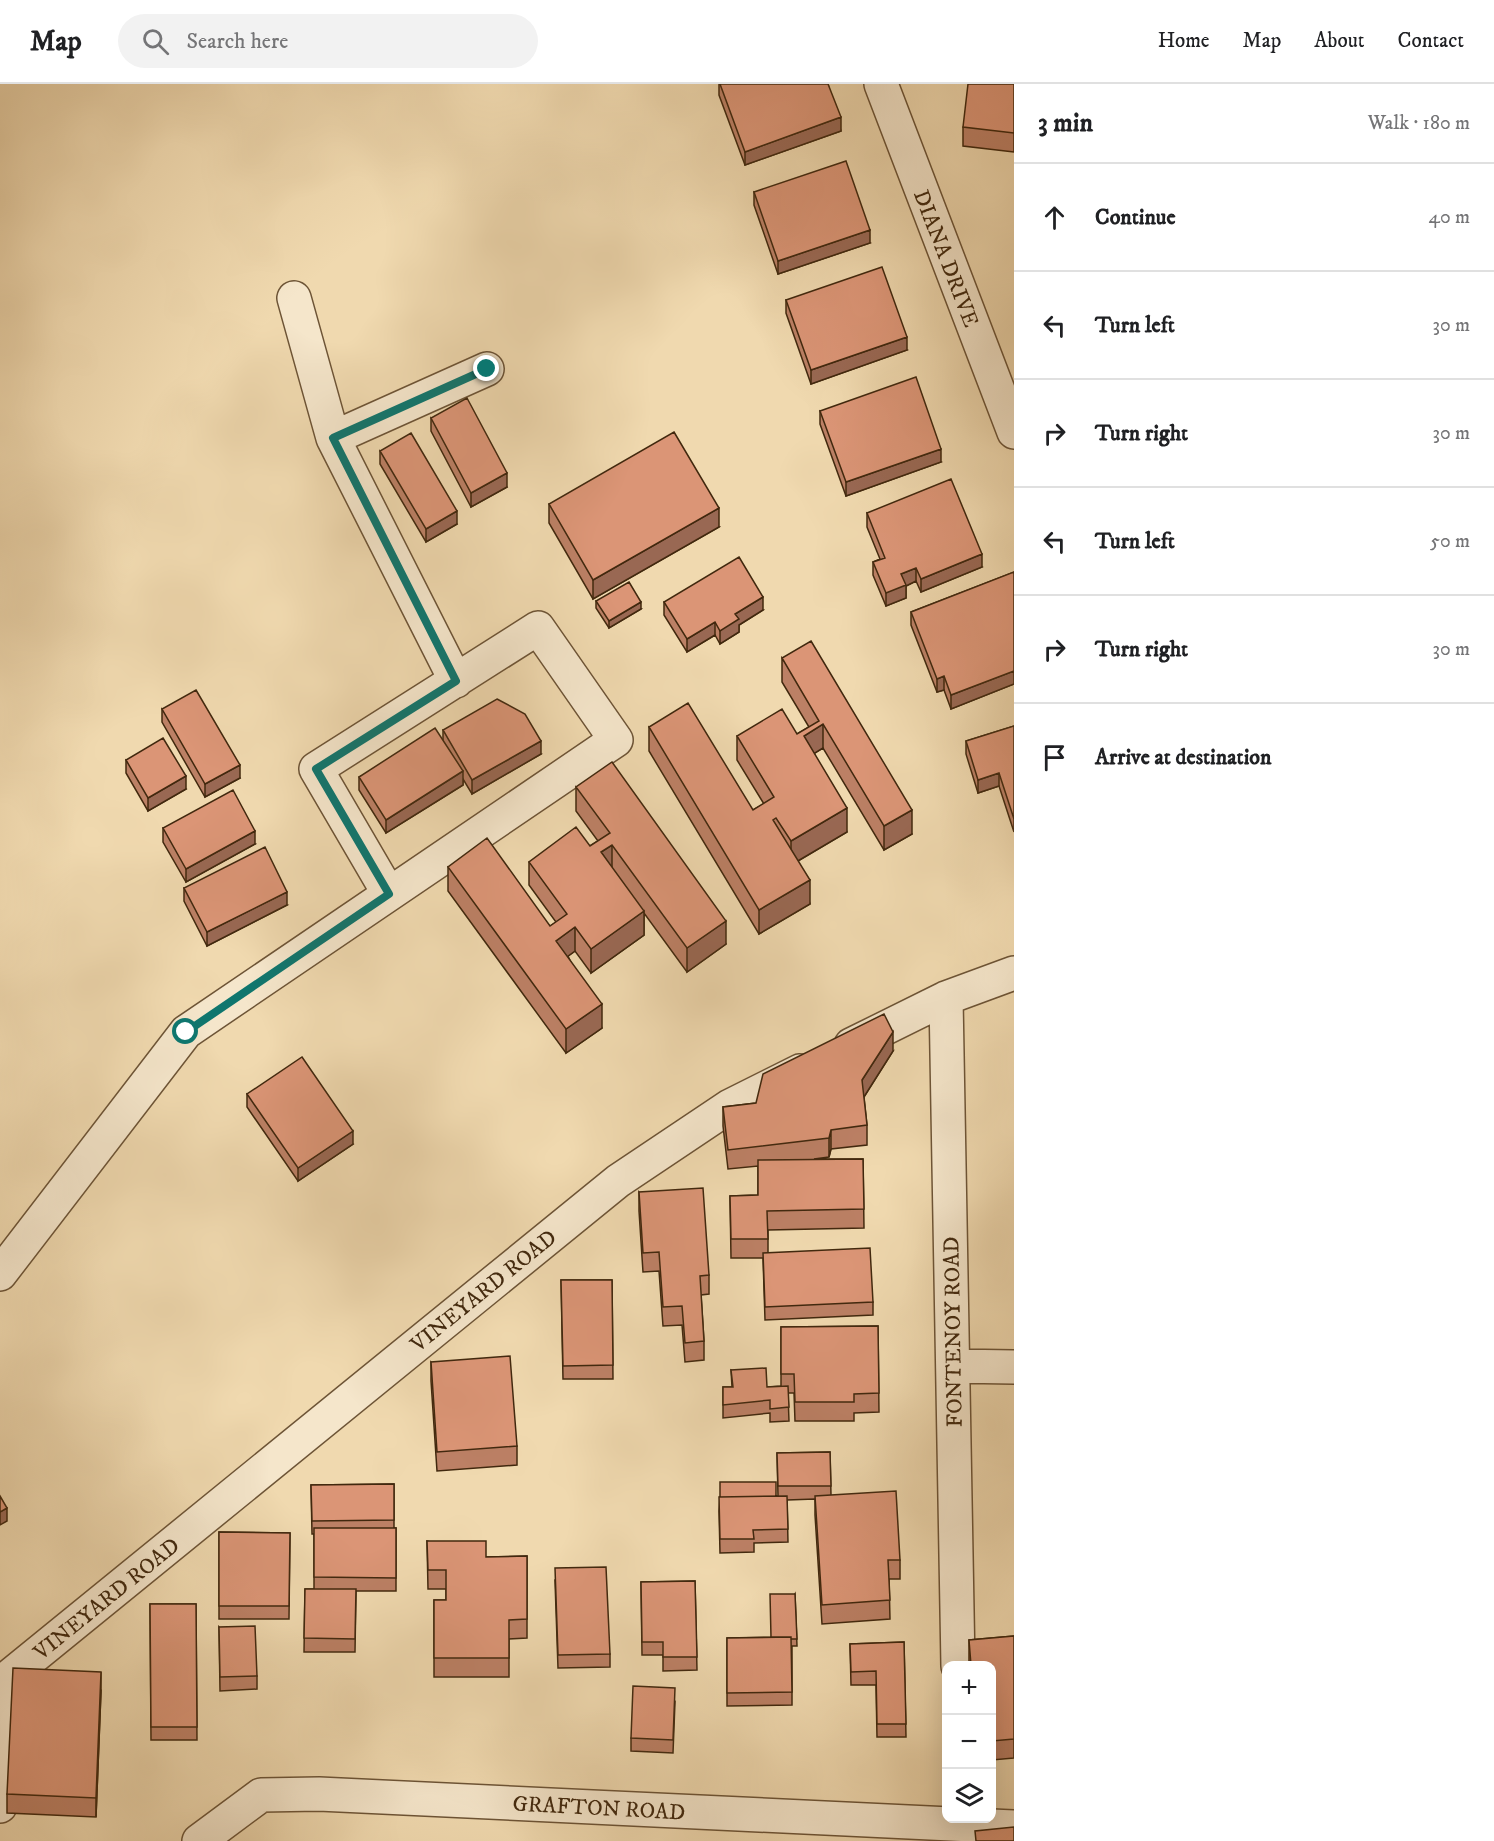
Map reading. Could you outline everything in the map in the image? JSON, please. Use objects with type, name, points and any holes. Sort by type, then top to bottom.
[{"type":"street","name":"DIANA DRIVE","points":[[881,84],[1014,432]]},
{"type":"street","points":[[294,298],[333,438],[456,681]]},
{"type":"street","points":[[333,438],[487,369]]},
{"type":"street","points":[[0,1274],[186,1032],[616,740],[538,628],[316,769],[389,894]]},
{"type":"street","name":"VINEYARD ROAD","points":[[3,1682],[618,1181],[730,1106],[946,998],[1014,973]]},
{"type":"street","name":"FONTENOY ROAD","points":[[946,998],[958,1661]]},
{"type":"street","points":[[953,1366],[1014,1367]]},
{"type":"street","points":[[0,1806],[3,1682]]},
{"type":"street","name":"GRAFTON ROAD","points":[[199,1841],[261,1795],[319,1794],[961,1828],[1014,1827]]},
{"type":"building","points":[[720,84],[828,84],[841,117],[745,152]]},
{"type":"building","points":[[968,84],[1014,84],[1014,133],[963,127]]},
{"type":"building","points":[[846,161],[870,230],[778,261],[754,192]]},
{"type":"building","points":[[882,267],[907,337],[811,370],[786,300]]},
{"type":"building","points":[[916,377],[941,449],[846,482],[820,411]]},
{"type":"building","points":[[467,398],[507,473],[471,493],[431,418]]},
{"type":"building","points":[[674,432],[719,508],[593,580],[549,504]]},
{"type":"building","points":[[411,433],[457,511],[426,529],[380,451]]},
{"type":"building","points":[[951,479],[982,554],[921,579],[916,568],[901,574],[906,585],[886,593],[873,562],[885,558],[867,513]]},
{"type":"building","points":[[739,557],[763,597],[735,614],[739,619],[720,631],[715,622],[687,639],[664,602]]},
{"type":"building","points":[[1014,572],[1014,671],[951,695],[944,676],[937,679],[911,612]]},
{"type":"building","points":[[629,582],[641,602],[609,621],[596,601]]},
{"type":"building","points":[[811,641],[912,810],[884,826],[823,724],[804,736],[847,808],[791,841],[776,818],[773,820],[810,880],[759,910],[649,727],[688,703],[753,810],[774,797],[737,736],[782,709],[797,734],[819,721],[782,658]]},
{"type":"building","points":[[196,690],[240,765],[205,784],[162,709]]},
{"type":"building","points":[[497,699],[525,714],[541,741],[472,780],[443,730]]},
{"type":"building","points":[[1014,726],[1014,819],[999,773],[978,780],[966,741]]},
{"type":"building","points":[[435,728],[463,771],[386,820],[359,777]]},
{"type":"building","points":[[163,738],[186,776],[148,798],[126,760]]},
{"type":"building","points":[[612,762],[726,921],[687,948],[612,845],[601,852],[644,911],[591,949],[575,927],[556,941],[602,1004],[566,1029],[448,867],[487,838],[550,926],[567,914],[529,862],[576,827],[590,846],[610,833],[576,787]]},
{"type":"building","points":[[233,790],[255,831],[186,869],[163,828]]},
{"type":"building","points":[[265,847],[287,892],[207,932],[184,888]]},
{"type":"building","points":[[884,1014],[893,1032],[862,1080],[867,1125],[831,1130],[829,1138],[728,1150],[723,1107],[756,1103],[763,1074]]},
{"type":"building","points":[[302,1057],[353,1131],[298,1168],[247,1094]]},
{"type":"building","points":[[863,1159],[864,1209],[767,1211],[768,1239],[731,1239],[730,1196],[758,1195],[758,1160]]},
{"type":"building","points":[[703,1188],[709,1275],[700,1276],[704,1341],[685,1343],[682,1306],[663,1307],[659,1252],[643,1253],[639,1192]]},
{"type":"building","points":[[870,1248],[873,1302],[765,1307],[763,1253]]},
{"type":"building","points":[[561,1280],[612,1280],[613,1365],[563,1366]]},
{"type":"building","points":[[878,1326],[879,1393],[854,1394],[854,1402],[795,1402],[794,1374],[781,1374],[781,1327]]},
{"type":"building","points":[[510,1356],[517,1446],[437,1452],[431,1362]]},
{"type":"building","points":[[766,1368],[767,1387],[788,1386],[789,1407],[770,1409],[770,1400],[723,1405],[723,1387],[733,1387],[731,1370]]},
{"type":"building","points":[[830,1452],[831,1486],[778,1486],[777,1453]]},
{"type":"building","points":[[720,1482],[776,1482],[776,1496],[720,1497]]},
{"type":"building","points":[[394,1484],[394,1520],[312,1521],[311,1485]]},
{"type":"building","points":[[896,1491],[900,1560],[888,1560],[890,1600],[822,1605],[815,1496]]},
{"type":"building","points":[[0,1496],[7,1508],[0,1512]]},
{"type":"building","points":[[787,1496],[788,1529],[753,1530],[754,1539],[720,1539],[719,1497]]},
{"type":"building","points":[[314,1528],[396,1528],[396,1578],[314,1577]]},
{"type":"building","points":[[219,1532],[290,1533],[289,1606],[219,1606]]},
{"type":"building","points":[[427,1541],[486,1541],[486,1557],[527,1556],[527,1619],[509,1620],[509,1658],[434,1658],[434,1600],[446,1600],[446,1570],[428,1570]]},
{"type":"building","points":[[606,1567],[610,1654],[558,1655],[555,1568]]},
{"type":"building","points":[[695,1581],[697,1657],[663,1657],[663,1642],[642,1642],[641,1582]]},
{"type":"building","points":[[305,1589],[356,1589],[355,1639],[304,1638]]},
{"type":"building","points":[[770,1594],[795,1594],[797,1639],[771,1637]]},
{"type":"building","points":[[150,1604],[196,1604],[197,1727],[151,1727]]},
{"type":"building","points":[[255,1626],[257,1676],[220,1677],[219,1627]]},
{"type":"building","points":[[1014,1636],[1014,1739],[996,1741],[996,1661],[971,1661],[969,1640]]},
{"type":"building","points":[[791,1637],[792,1692],[727,1693],[727,1638]]},
{"type":"building","points":[[904,1642],[906,1724],[877,1724],[876,1671],[851,1672],[850,1644]]},
{"type":"building","points":[[13,1668],[101,1672],[96,1798],[7,1794]]},
{"type":"building","points":[[633,1686],[675,1688],[673,1740],[631,1738]]},
{"type":"building","points":[[1014,1827],[1014,1841],[976,1841],[975,1831]]},
{"type":"route","points":[[186,1032],[389,894],[316,769],[456,681],[333,438],[487,369]]}]
